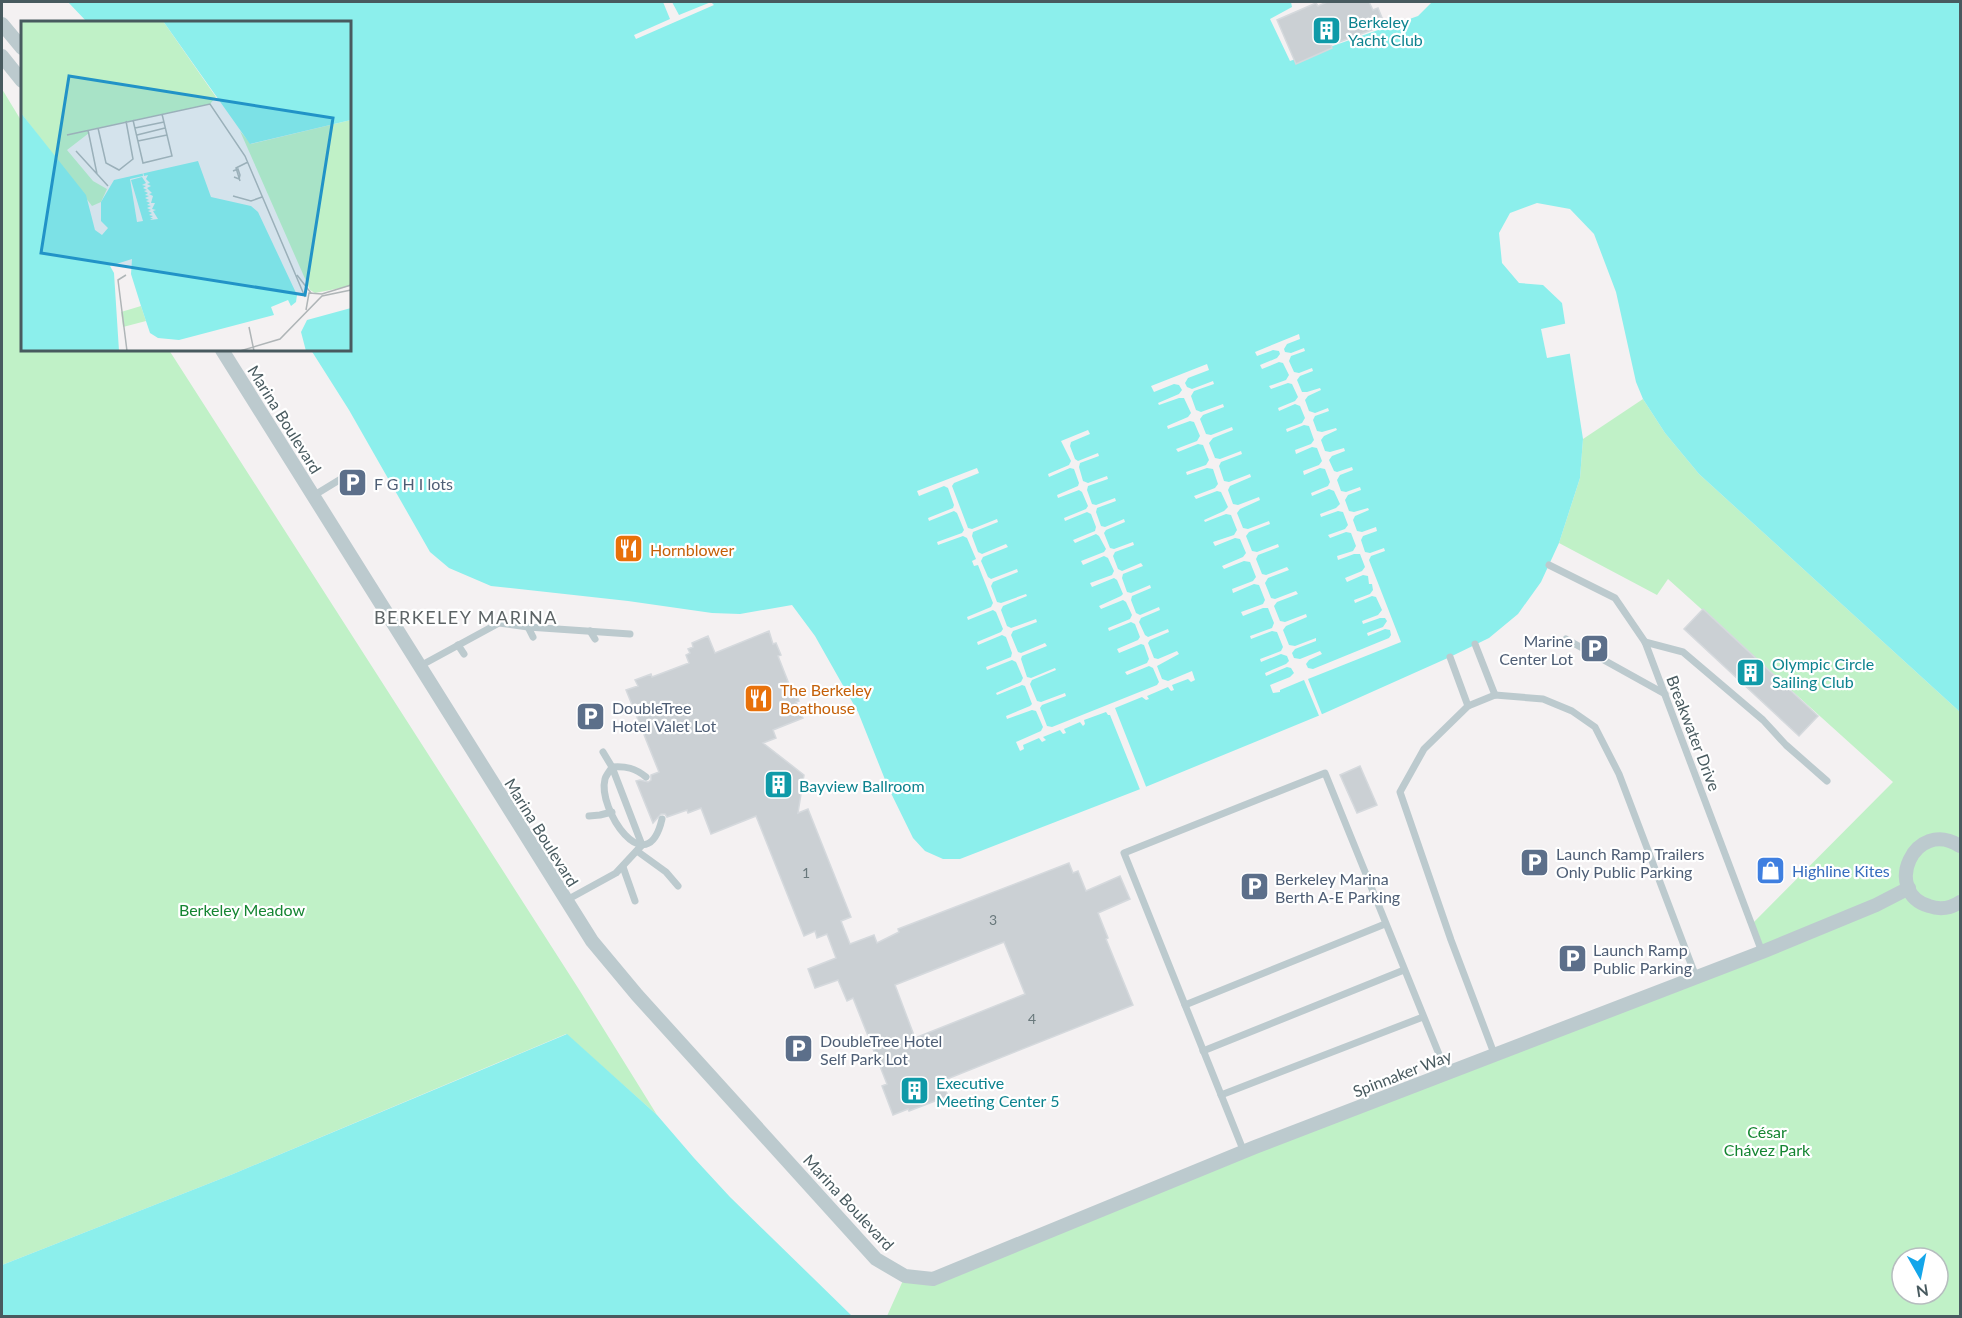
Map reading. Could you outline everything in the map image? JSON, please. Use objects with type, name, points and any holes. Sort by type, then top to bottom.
[{"type":"street","points":[[2,24],[21,47]]},
{"type":"street","points":[[2,56],[21,80]]},
{"type":"street","name":"Marina Boulevard","points":[[223,351],[592,941],[645,1004],[876,1258],[905,1276]]},
{"type":"street","points":[[1960,846],[1950,841],[1929,841],[1919,846],[1911,855],[1906,866],[1909,888],[1919,901],[1936,908],[1947,908],[1960,902]]},
{"type":"street","name":"Spinnaker Way","points":[[905,1276],[933,1279],[1244,1152],[1762,952],[1876,905],[1909,888]]},
{"type":"lane","points":[[313,496],[349,474]]},
{"type":"lane","name":"Breakwater Drive","points":[[1549,564],[1615,598],[1645,642],[1762,952]]},
{"type":"lane","points":[[420,666],[499,623],[630,634]]},
{"type":"lane","points":[[528,627],[533,637]]},
{"type":"lane","points":[[590,631],[594,639]]},
{"type":"lane","points":[[1566,639],[1665,694]]},
{"type":"lane","points":[[1645,642],[1683,652],[1762,720],[1786,745],[1827,781]]},
{"type":"lane","points":[[1475,644],[1495,695]]},
{"type":"lane","points":[[458,645],[464,654]]},
{"type":"lane","points":[[1450,657],[1468,706]]},
{"type":"lane","points":[[1495,1056],[1433,891],[1400,792],[1424,748],[1468,706],[1495,695],[1543,699],[1572,711],[1595,727],[1619,774],[1696,977]]},
{"type":"lane","points":[[603,752],[612,767],[640,848]]},
{"type":"lane","points":[[612,767],[625,766],[646,777]]},
{"type":"lane","points":[[612,767],[605,780],[605,796],[622,834],[666,872],[678,886]]},
{"type":"lane","points":[[1244,1152],[1124,853],[1325,773],[1447,1074]]},
{"type":"lane","points":[[589,816],[612,812]]},
{"type":"lane","points":[[566,901],[616,873],[640,848],[656,836],[662,819]]},
{"type":"lane","points":[[622,867],[635,901]]},
{"type":"lane","points":[[1185,1005],[1385,924]]},
{"type":"lane","points":[[1203,1051],[1404,970]]},
{"type":"lane","points":[[1221,1095],[1423,1017]]},
{"type":"green space","name":"Berkeley Meadow","points":[[2,89],[21,120],[21,351],[170,351],[657,1115],[566,1034],[233,1174],[2,1265]]},
{"type":"green space","name":"César Chávez Park","points":[[1643,399],[1665,433],[1699,474],[1960,712],[1960,1316],[887,1316],[905,1276],[933,1279],[1761,952],[1751,925],[1893,782],[1668,579],[1657,595],[1559,543],[1580,478],[1583,439]]},
{"type":"water","points":[[68,2],[1291,2],[1292,7],[1270,19],[1290,61],[1418,16],[1432,2],[1960,2],[1960,712],[1699,474],[1665,433],[1643,399],[1636,382],[1616,292],[1594,234],[1570,209],[1537,203],[1510,213],[1499,233],[1502,263],[1519,283],[1543,285],[1562,303],[1583,439],[1580,478],[1559,543],[1541,582],[1518,614],[1489,638],[1318,716],[1143,788],[960,859],[943,859],[925,851],[913,838],[888,787],[858,712],[815,636],[792,605],[740,614],[712,613],[491,586],[449,568],[430,552],[349,410],[312,351],[351,351],[351,21],[86,21]]},
{"type":"water","points":[[567,1034],[657,1115],[730,1197],[852,1316],[2,1316],[2,1265],[233,1174]]},
{"type":"pier","points":[[663,2],[672,2],[679,15],[711,2],[714,5],[636,39],[634,35],[670,19]]},
{"type":"pier","points":[[1568,323],[1573,353],[1547,358],[1541,329]]},
{"type":"pier","points":[[1299,334],[1300,339],[1287,344],[1284,349],[1285,352],[1291,353],[1304,348],[1305,351],[1291,356],[1289,361],[1294,372],[1299,373],[1312,368],[1313,371],[1300,376],[1297,380],[1302,392],[1320,388],[1321,390],[1308,396],[1305,400],[1309,411],[1315,413],[1328,408],[1329,411],[1315,416],[1313,420],[1317,431],[1336,428],[1337,430],[1324,436],[1321,440],[1325,451],[1344,448],[1345,451],[1332,456],[1329,460],[1334,471],[1352,467],[1353,470],[1340,475],[1337,480],[1341,491],[1346,492],[1360,487],[1361,490],[1348,495],[1345,500],[1349,511],[1368,508],[1369,510],[1355,516],[1353,520],[1357,531],[1362,532],[1376,527],[1377,531],[1363,536],[1361,540],[1365,552],[1370,553],[1384,548],[1385,551],[1371,556],[1369,560],[1401,642],[1308,679],[1323,717],[1320,718],[1304,680],[1273,693],[1270,685],[1294,673],[1291,668],[1287,667],[1266,676],[1265,673],[1289,661],[1287,656],[1281,654],[1261,662],[1260,659],[1281,651],[1283,647],[1277,632],[1272,631],[1251,639],[1250,636],[1272,628],[1274,623],[1268,608],[1243,616],[1241,612],[1263,604],[1265,600],[1259,585],[1254,584],[1233,593],[1232,589],[1253,581],[1256,577],[1250,562],[1244,561],[1224,569],[1222,566],[1243,557],[1246,553],[1240,539],[1235,538],[1215,546],[1213,542],[1234,535],[1237,530],[1231,515],[1226,514],[1205,522],[1204,520],[1228,507],[1221,492],[1217,491],[1196,499],[1194,496],[1215,488],[1218,484],[1213,469],[1207,468],[1187,475],[1186,472],[1206,465],[1209,460],[1203,445],[1198,444],[1178,452],[1176,449],[1197,441],[1200,436],[1194,422],[1190,421],[1168,429],[1167,426],[1188,417],[1191,413],[1184,398],[1159,405],[1158,403],[1179,394],[1182,390],[1179,385],[1174,384],[1154,392],[1151,386],[1207,364],[1209,370],[1188,378],[1185,383],[1192,389],[1213,381],[1214,384],[1194,391],[1191,396],[1196,410],[1201,412],[1223,404],[1224,407],[1203,415],[1200,419],[1206,434],[1211,435],[1232,427],[1233,430],[1213,438],[1209,443],[1215,458],[1220,459],[1241,451],[1242,454],[1221,462],[1219,466],[1224,481],[1229,482],[1250,474],[1251,477],[1230,486],[1228,490],[1233,504],[1238,505],[1259,497],[1260,500],[1240,509],[1237,513],[1243,528],[1248,529],[1269,521],[1270,524],[1249,532],[1246,536],[1252,551],[1257,552],[1278,544],[1279,547],[1258,555],[1256,559],[1262,574],[1266,575],[1287,567],[1289,570],[1268,578],[1265,583],[1271,598],[1275,599],[1296,591],[1298,594],[1277,602],[1274,606],[1280,621],[1285,622],[1306,614],[1307,617],[1286,626],[1283,630],[1289,645],[1295,646],[1316,638],[1316,641],[1295,649],[1292,653],[1294,658],[1300,659],[1320,651],[1322,654],[1309,660],[1306,664],[1308,668],[1313,669],[1389,638],[1391,635],[1390,630],[1385,629],[1368,636],[1367,633],[1383,627],[1387,621],[1385,618],[1363,624],[1362,621],[1378,615],[1382,610],[1376,597],[1372,596],[1355,603],[1354,600],[1370,594],[1373,590],[1372,584],[1369,584],[1368,576],[1363,575],[1347,582],[1345,578],[1362,571],[1365,567],[1360,554],[1338,560],[1337,556],[1353,551],[1356,546],[1351,533],[1346,532],[1330,538],[1328,535],[1345,529],[1348,525],[1343,512],[1338,511],[1321,517],[1320,514],[1340,504],[1334,491],[1329,489],[1312,496],[1311,493],[1328,486],[1330,482],[1325,469],[1320,468],[1304,475],[1303,471],[1319,465],[1322,461],[1317,448],[1312,447],[1296,454],[1295,450],[1311,444],[1314,440],[1309,426],[1304,425],[1287,432],[1286,429],[1302,423],[1305,418],[1300,406],[1295,404],[1279,411],[1278,408],[1295,401],[1298,397],[1292,384],[1288,383],[1271,389],[1269,386],[1286,380],[1289,375],[1283,363],[1279,362],[1262,369],[1260,365],[1277,358],[1279,351],[1273,350],[1257,356],[1255,352]]},
{"type":"pier","points":[[1088,430],[1090,434],[1071,442],[1070,446],[1078,461],[1098,453],[1099,456],[1080,463],[1083,481],[1088,483],[1107,476],[1108,479],[1088,486],[1087,490],[1092,504],[1096,505],[1115,498],[1116,501],[1097,508],[1096,512],[1101,526],[1105,527],[1124,519],[1125,522],[1104,533],[1110,548],[1114,549],[1133,542],[1134,545],[1115,552],[1113,556],[1118,569],[1122,571],[1141,563],[1143,566],[1123,574],[1122,578],[1127,592],[1131,593],[1150,585],[1151,588],[1132,596],[1131,600],[1136,613],[1140,615],[1159,607],[1160,610],[1141,618],[1139,622],[1148,637],[1168,629],[1169,632],[1148,643],[1154,658],[1158,659],[1177,651],[1179,654],[1157,666],[1162,679],[1168,681],[1192,671],[1195,680],[1191,682],[1188,679],[1172,685],[1174,690],[1171,691],[1168,687],[1147,696],[1149,699],[1142,697],[1115,708],[1147,789],[1141,792],[1110,715],[1106,712],[1084,720],[1083,726],[1080,722],[1064,729],[1066,733],[1063,734],[1060,730],[1043,737],[1046,740],[1042,742],[1039,738],[1023,745],[1024,749],[1020,751],[1016,742],[1041,731],[1043,727],[1036,711],[1032,710],[1007,719],[1006,716],[1032,704],[1025,686],[1022,685],[997,695],[996,693],[1021,682],[1023,678],[1016,662],[1012,660],[987,670],[986,667],[1011,657],[1012,653],[1006,637],[1002,635],[978,645],[977,642],[1003,629],[996,612],[993,610],[968,620],[967,617],[991,607],[993,603],[978,565],[974,566],[972,561],[976,559],[967,538],[963,536],[938,545],[937,542],[962,533],[964,530],[954,511],[929,521],[928,518],[953,508],[948,488],[944,486],[919,496],[917,491],[977,468],[979,473],[954,483],[952,486],[968,528],[972,529],[997,519],[998,522],[973,532],[972,536],[978,552],[982,554],[1006,544],[1008,547],[983,557],[981,561],[991,579],[1017,569],[1018,572],[993,582],[991,586],[997,602],[1001,603],[1026,594],[1027,596],[1003,606],[1001,610],[1007,626],[1011,628],[1036,619],[1037,622],[1013,631],[1011,635],[1018,652],[1021,653],[1045,643],[1047,646],[1022,656],[1021,659],[1027,677],[1031,678],[1055,668],[1056,670],[1032,680],[1030,684],[1037,701],[1041,702],[1065,693],[1066,696],[1042,705],[1040,708],[1047,726],[1052,727],[1157,685],[1159,682],[1153,668],[1149,666],[1127,675],[1125,672],[1147,663],[1149,659],[1144,645],[1141,644],[1119,653],[1117,649],[1138,640],[1140,637],[1135,624],[1131,622],[1109,631],[1108,628],[1130,619],[1132,615],[1123,600],[1101,609],[1099,606],[1123,594],[1114,578],[1092,587],[1090,583],[1112,575],[1114,571],[1108,558],[1104,556],[1083,565],[1081,561],[1104,552],[1106,549],[1096,534],[1075,543],[1073,540],[1095,531],[1096,527],[1091,514],[1087,512],[1065,521],[1064,518],[1088,506],[1079,490],[1058,498],[1057,495],[1078,486],[1074,469],[1070,468],[1049,477],[1048,474],[1069,465],[1071,461],[1061,441]]},
{"type":"building","name":"Berkeley Yacht Club","points":[[1327,2],[1369,2],[1373,10],[1378,8],[1385,25],[1331,45],[1332,48],[1296,64],[1277,20],[1316,3],[1318,6]]},
{"type":"building","name":"Olympic Circle Sailing Club","points":[[1703,609],[1818,716],[1799,736],[1684,629]]},
{"type":"building","points":[[769,631],[773,644],[776,643],[781,655],[778,656],[791,689],[794,688],[799,701],[796,702],[803,718],[773,730],[776,738],[763,743],[804,775],[798,813],[808,809],[851,917],[841,921],[850,944],[874,935],[877,943],[899,932],[898,929],[1069,863],[1073,873],[1078,871],[1086,891],[1120,876],[1130,899],[1098,913],[1133,1005],[942,1081],[948,1096],[893,1115],[882,1086],[887,1084],[853,998],[847,1001],[838,980],[815,988],[808,969],[836,958],[827,934],[817,938],[815,931],[804,936],[756,816],[711,834],[701,808],[667,817],[661,814],[653,823],[636,781],[648,782],[651,780],[651,775],[659,772],[626,690],[638,686],[635,680],[651,674],[652,677],[689,663],[686,655],[690,653],[688,649],[693,647],[692,643],[708,636],[715,653]],"holes":[[[1004,942],[1025,994],[915,1038],[895,985]]]},
{"type":"building","points":[[1360,766],[1377,805],[1357,813],[1340,775]]},
{"type":"place","name":"Berkeley Yacht Club","points":[[1327,30]]},
{"type":"place","name":"F G H I lots","points":[[353,483]]},
{"type":"place","name":"Hornblower","points":[[629,549]]},
{"type":"place","name":"Marine Center Lot","points":[[1594,649]]},
{"type":"place","name":"Olympic Circle Sailing Club","points":[[1751,672]]},
{"type":"place","name":"The Berkeley Boathouse","points":[[759,698]]},
{"type":"place","name":"DoubleTree Hotel Valet Lot","points":[[591,716]]},
{"type":"place","name":"Bayview Ballroom","points":[[778,785]]},
{"type":"place","name":"Launch Ramp Trailers Only Public Parking","points":[[1535,862]]},
{"type":"place","name":"Highline Kites","points":[[1771,870]]},
{"type":"place","name":"Berkeley Marina Berth A-E Parking","points":[[1254,887]]},
{"type":"place","name":"Launch Ramp Public Parking","points":[[1572,958]]},
{"type":"place","name":"DoubleTree Hotel Self Park Lot","points":[[799,1049]]},
{"type":"place","name":"Executive Meeting Center 5","points":[[915,1091]]},
{"type":"district","name":"BERKELEY MARINA","points":[[466,617]]}]
